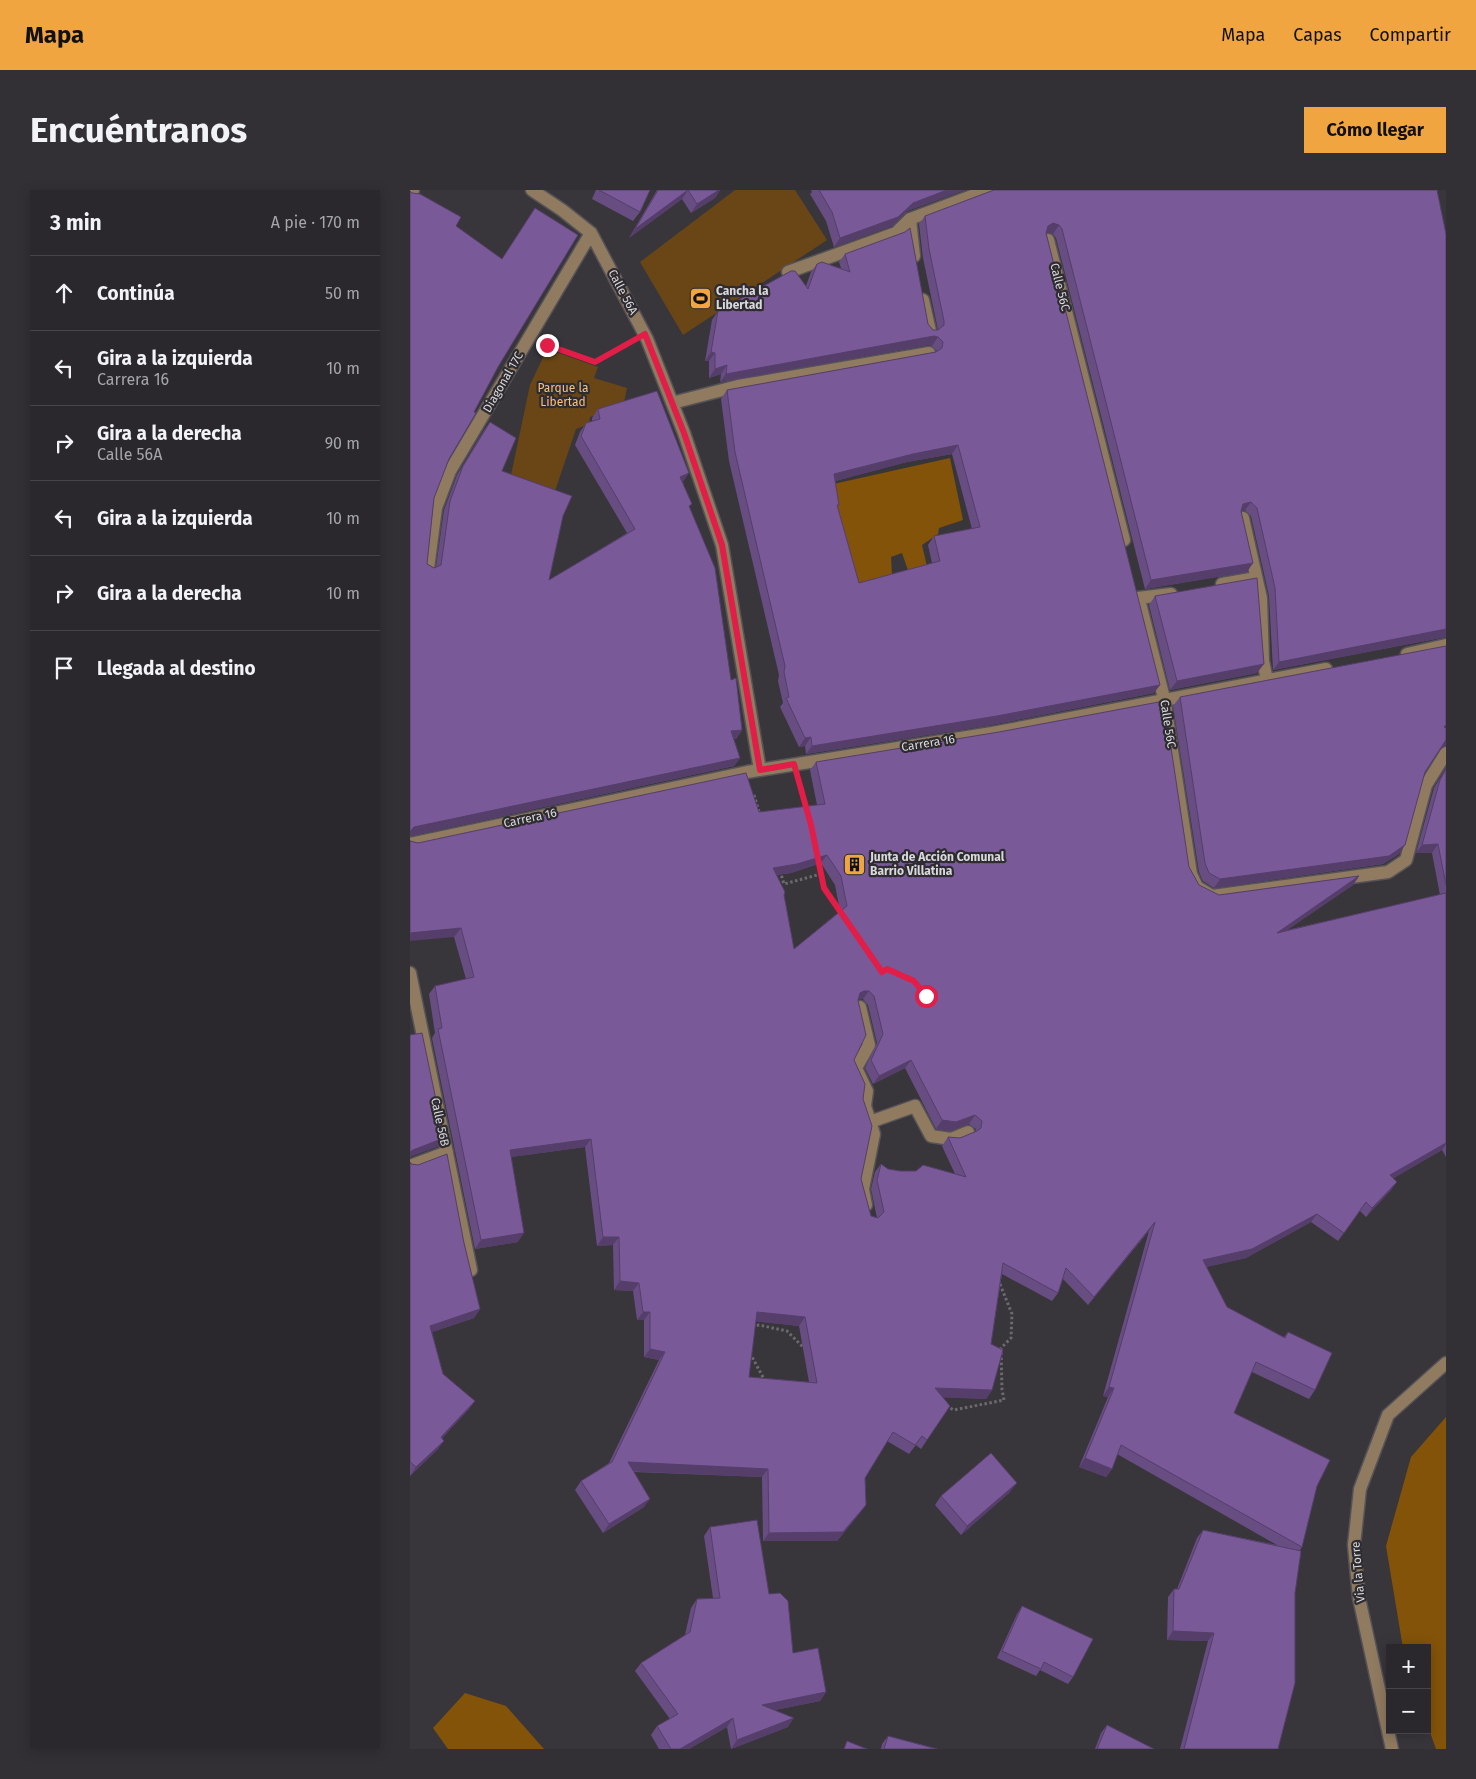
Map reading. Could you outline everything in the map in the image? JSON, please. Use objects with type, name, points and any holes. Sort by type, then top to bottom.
[{"type":"street","points":[[410,195],[413,190]]},
{"type":"street","name":"Calle 56A","points":[[532,190],[562,210],[591,233],[645,334],[672,403],[722,545],[753,771]]},
{"type":"street","points":[[788,272],[896,233],[910,219],[988,190]]},
{"type":"street","points":[[910,219],[916,268]]},
{"type":"street","name":"Diagonal 17C","points":[[428,569],[436,508],[450,471],[591,233]]},
{"type":"street","name":"Calle 56C","points":[[1048,240],[1126,551]]},
{"type":"street","points":[[920,285],[930,331]]},
{"type":"street","points":[[672,403],[738,386],[929,353]]},
{"type":"street","points":[[1243,518],[1260,598],[1264,638],[1263,661],[1267,680]]},
{"type":"street","points":[[1211,587],[1256,578]]},
{"type":"street","name":"Calle 56C","points":[[1183,592],[1137,593],[1164,698],[1191,874],[1197,886],[1212,896],[1388,872],[1406,860],[1426,785],[1446,753]]},
{"type":"street","points":[[1398,656],[1446,645]]},
{"type":"street","name":"Carrera 16","points":[[410,844],[753,771],[992,733],[1164,698],[1341,666]]},
{"type":"street","name":"Calle 56B","points":[[410,973],[471,1270]]},
{"type":"street","points":[[860,1007],[869,1044],[856,1068],[867,1090],[865,1106],[874,1134],[863,1189],[870,1219]]},
{"type":"street","points":[[870,1122],[915,1106],[932,1136],[951,1139],[968,1132]]},
{"type":"street","points":[[870,1150],[879,1168]]},
{"type":"street","points":[[410,1166],[447,1152]]},
{"type":"street","name":"Via la Torre","points":[[1392,1749],[1359,1598],[1354,1545],[1360,1489],[1388,1415],[1446,1363]]},
{"type":"path","points":[[529,337],[595,362],[645,334]]},
{"type":"path","points":[[794,764],[809,816]]},
{"type":"path","points":[[753,771],[762,822]]},
{"type":"path","points":[[818,858],[824,888],[844,918]]},
{"type":"path","points":[[778,866],[784,884],[821,874]]},
{"type":"path","points":[[937,1402],[954,1410],[1004,1400],[1000,1348],[1012,1338],[1012,1314],[1000,1287],[1000,1279]]},
{"type":"path","points":[[745,1329],[759,1325],[787,1331],[809,1354]]},
{"type":"path","points":[[746,1346],[769,1386]]},
{"type":"green space","name":"Cancha la Libertad","points":[[735,190],[795,190],[827,240],[683,335],[640,262]]},
{"type":"green space","name":"Parque la Libertad","points":[[547,349],[598,367],[594,378],[627,388],[623,406],[590,417],[589,424],[576,429],[554,494],[511,475],[530,385]]},
{"type":"shaded area","points":[[950,458],[963,520],[939,528],[938,534],[922,545],[941,626],[920,605],[902,553],[891,557],[892,575],[848,590],[829,485]]},
{"type":"shaded area","points":[[1446,1417],[1446,1749],[1436,1749],[1431,1734],[1431,1644],[1402,1644],[1386,1546],[1411,1457]]},
{"type":"shaded area","points":[[465,1693],[506,1706],[544,1749],[448,1749],[433,1728]]},
{"type":"building","points":[[599,190],[650,190],[640,212]]},
{"type":"building","points":[[658,190],[688,190],[635,229]]},
{"type":"building","points":[[688,190],[719,190],[697,204]]},
{"type":"building","points":[[819,190],[947,190],[913,203],[898,217],[840,238],[832,212]]},
{"type":"building","points":[[994,190],[1437,190],[1446,234],[1446,629],[1279,662],[1275,588],[1257,508],[1251,502],[1243,504],[1241,511],[1253,563],[1151,580],[1062,229],[1059,225],[1053,223],[1048,226],[1046,233],[1160,685],[997,716],[812,746],[811,737],[805,738],[786,698],[789,697],[784,672],[785,666],[735,452],[727,390],[936,352],[942,348],[943,342],[934,336],[726,374],[727,365],[715,369],[715,353],[711,352],[718,311],[791,271],[795,271],[808,289],[817,264],[822,262],[850,272],[845,254],[905,232],[910,228],[928,324],[933,330],[938,330],[944,325],[944,321],[929,249],[925,216]],"holes":[[[958,445],[980,527],[934,536],[940,561],[859,583],[837,505],[839,505],[834,474]]]},
{"type":"building","points":[[410,191],[420,194],[461,217],[456,226],[502,259],[535,208],[578,235],[498,367],[474,412],[476,413],[449,459],[434,498],[427,564],[434,568],[441,565],[450,501],[463,466],[490,422],[516,438],[502,471],[572,496],[563,516],[549,580],[635,529],[581,436],[586,423],[600,419],[598,409],[657,391],[689,473],[680,477],[692,504],[689,506],[715,568],[731,680],[736,678],[742,730],[731,731],[740,758],[414,827],[410,832]]},
{"type":"building","points":[[1257,578],[1264,664],[1177,681],[1155,596]]},
{"type":"building","points":[[1446,646],[1446,725],[1444,727],[1446,728],[1446,740],[1425,772],[1405,845],[1389,856],[1220,879],[1209,873],[1205,863],[1180,697]]},
{"type":"building","points":[[1164,701],[1189,867],[1199,885],[1219,895],[1359,876],[1277,933],[1446,893],[1446,1143],[1390,1175],[1397,1182],[1372,1208],[1366,1202],[1344,1233],[1317,1214],[1252,1249],[1203,1260],[1227,1307],[1285,1338],[1288,1332],[1332,1353],[1315,1390],[1256,1362],[1234,1413],[1330,1460],[1317,1486],[1302,1547],[1121,1445],[1112,1469],[1085,1458],[1114,1388],[1109,1387],[1155,1222],[1094,1297],[1066,1268],[1058,1293],[1003,1263],[991,1344],[1003,1350],[992,1390],[935,1388],[950,1406],[927,1440],[922,1436],[915,1445],[893,1432],[865,1478],[866,1505],[843,1532],[769,1533],[768,1469],[628,1462],[650,1499],[609,1524],[581,1481],[612,1462],[665,1352],[650,1349],[650,1312],[643,1312],[639,1283],[620,1281],[619,1237],[603,1237],[591,1139],[510,1150],[524,1233],[481,1240],[438,1029],[442,1028],[435,986],[474,977],[461,928],[410,933],[410,841],[418,843],[746,773],[759,812],[825,804],[816,762],[999,732]],"holes":[[[827,855],[841,876],[847,906],[794,949],[785,892],[773,868],[797,864]],[[869,991],[874,996],[883,1034],[871,1060],[879,1076],[911,1060],[942,1120],[956,1122],[975,1115],[982,1121],[981,1128],[977,1131],[960,1138],[948,1137],[966,1177],[923,1165],[916,1171],[900,1171],[888,1169],[881,1164],[877,1180],[884,1212],[878,1218],[871,1216],[861,1179],[872,1126],[863,1099],[865,1084],[854,1060],[866,1035],[858,1000],[860,993]],[[757,1312],[805,1317],[817,1383],[749,1377]]]},
{"type":"building","points":[[1446,769],[1446,885],[1438,844],[1422,845],[1440,780]]},
{"type":"building","points":[[422,1033],[444,1138],[410,1152],[410,1035]]},
{"type":"building","points":[[447,1154],[464,1243],[480,1309],[430,1326],[443,1374],[475,1401],[441,1437],[444,1441],[416,1467],[410,1462],[410,1162],[411,1164],[418,1165]]},
{"type":"building","points":[[991,1453],[1017,1483],[967,1526],[941,1496]]},
{"type":"building","points":[[757,1520],[769,1594],[780,1593],[788,1601],[793,1653],[818,1648],[826,1692],[762,1705],[794,1718],[737,1740],[733,1718],[680,1749],[671,1749],[657,1726],[678,1714],[641,1663],[690,1632],[697,1599],[720,1598],[710,1527]]},
{"type":"building","points":[[1203,1530],[1301,1551],[1295,1593],[1295,1683],[1278,1749],[1184,1749],[1214,1633],[1173,1631],[1174,1589],[1179,1589]]},
{"type":"building","points":[[1022,1606],[1093,1639],[1073,1677],[1044,1662],[1041,1669],[1002,1651]]},
{"type":"building","points":[[1107,1725],[1154,1749],[1097,1749]]},
{"type":"building","points":[[888,1736],[937,1749],[884,1749]]},
{"type":"building","points":[[847,1741],[867,1749],[844,1749]]},
{"type":"place","name":"Cancha la Libertad","points":[[700,298]]},
{"type":"place","name":"Junta de Acción Comunal Barrio Villatina","points":[[854,864]]},
{"type":"route","points":[[547,345],[595,362],[645,334],[684,433],[722,545],[760,770],[794,764],[811,825],[824,888],[882,972],[887,969],[914,981],[926,996]]}]
